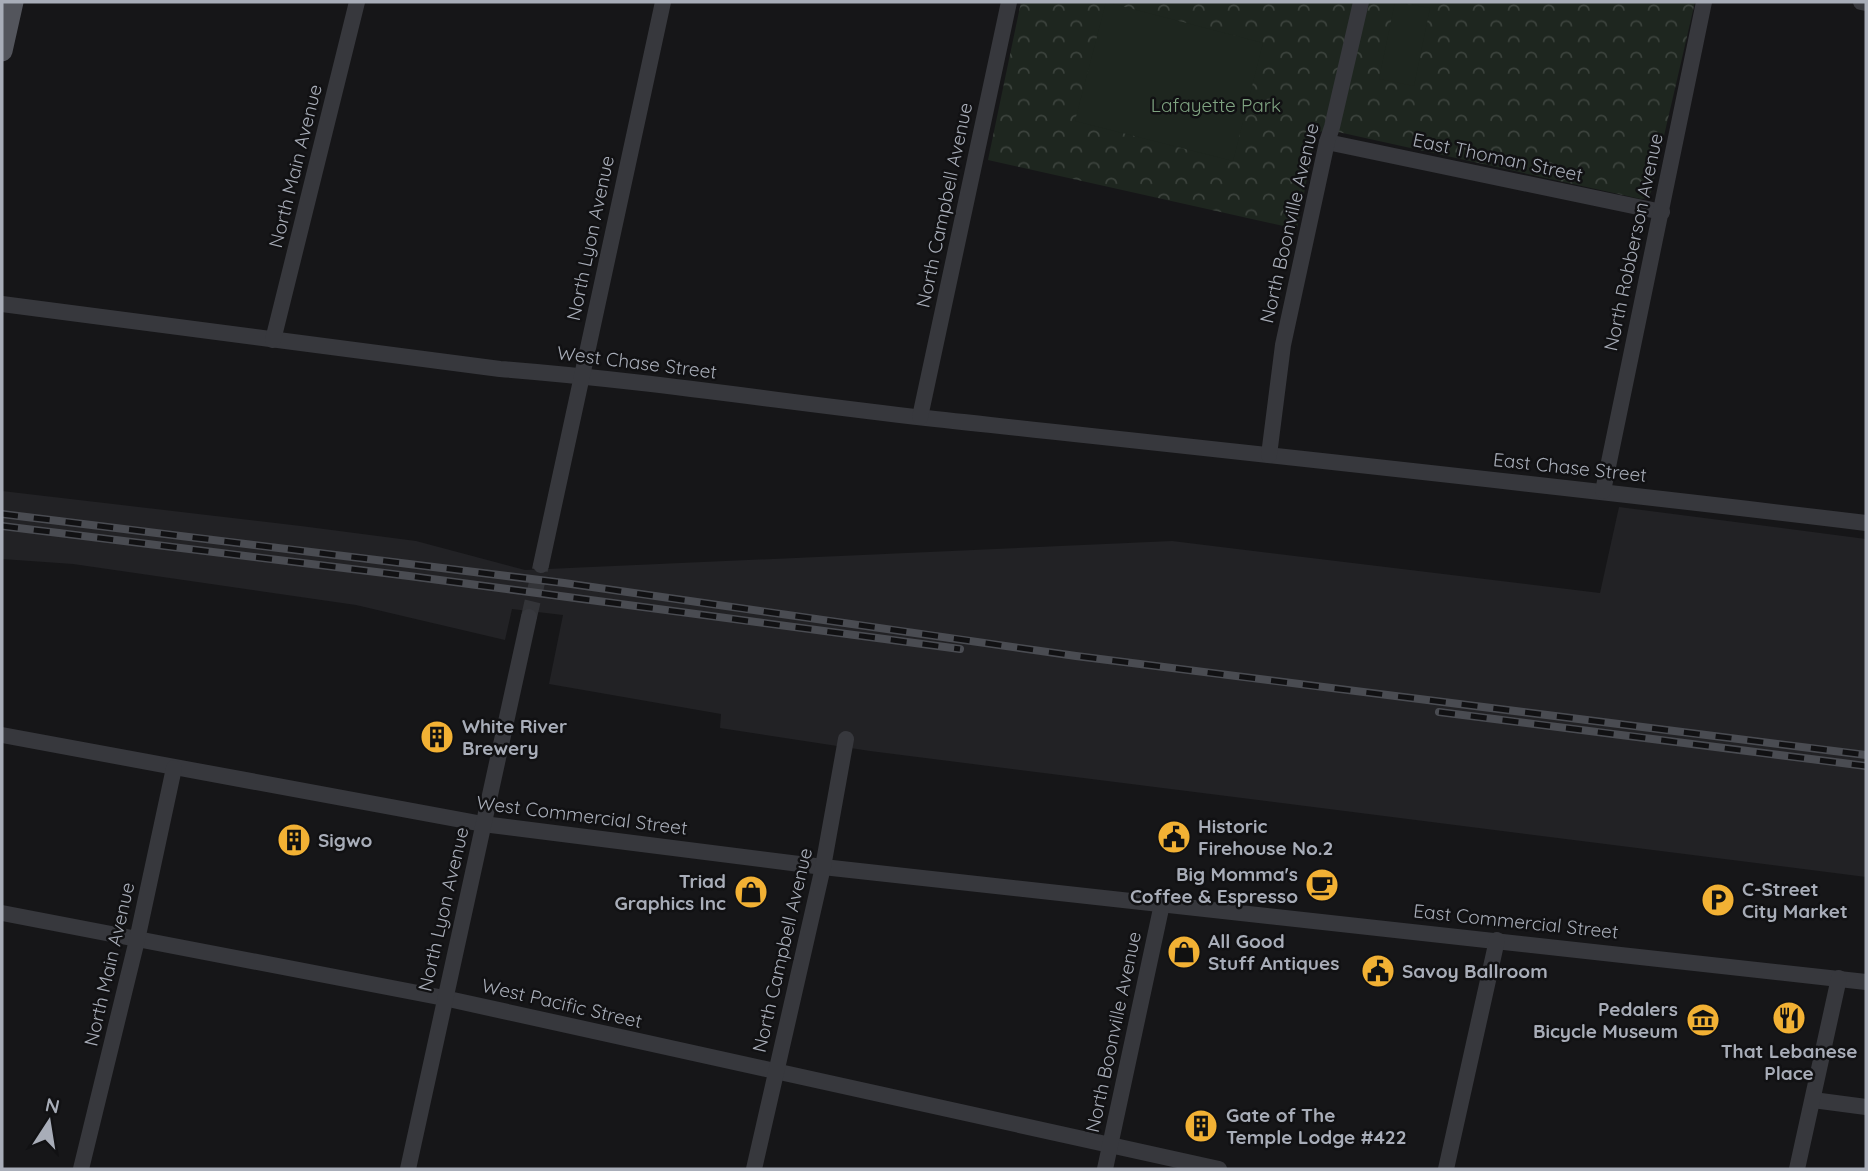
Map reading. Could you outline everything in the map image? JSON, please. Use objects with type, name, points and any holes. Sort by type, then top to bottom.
[{"type":"main road","points":[[2,51],[13,2]]},
{"type":"street","name":"North Main Avenue","points":[[273,340],[357,2]]},
{"type":"street","name":"North Lyon Avenue","points":[[541,565],[663,2]]},
{"type":"street","name":"North Campbell Avenue","points":[[920,417],[1009,2]]},
{"type":"street","name":"North Boonville Avenue","points":[[1269,455],[1283,345],[1327,142],[1361,2]]},
{"type":"street","name":"North Robberson Avenue","points":[[1603,491],[1704,2]]},
{"type":"street","points":[[1861,2],[1866,3]]},
{"type":"street","name":"East Thoman Street","points":[[1327,142],[1661,212]]},
{"type":"street","name":"West Chase Street","points":[[2,304],[500,369],[582,375],[920,417],[1269,455]]},
{"type":"street","name":"East Chase Street","points":[[1269,455],[1866,523]]},
{"type":"street","name":"North Lyon Avenue","points":[[408,1169],[529,617]]},
{"type":"street","name":"West Commercial Street","points":[[2,735],[483,824],[823,867],[1162,904]]},
{"type":"street","name":"North Campbell Avenue","points":[[754,1169],[823,867],[846,739]]},
{"type":"street","name":"North Main Avenue","points":[[81,1169],[137,940],[174,768]]},
{"type":"street","name":"North Boonville Avenue","points":[[1105,1169],[1162,904]]},
{"type":"street","name":"East Commercial Street","points":[[1162,904],[1866,982]]},
{"type":"street","name":"West Pacific Street","points":[[2,913],[444,998],[1219,1169]]},
{"type":"street","points":[[1446,1169],[1497,940]]},
{"type":"street","points":[[1797,1169],[1839,978]]},
{"type":"street","points":[[1813,1100],[1866,1107]]},
{"type":"shaded area","points":[[2,491],[416,541],[525,570],[1172,541],[1600,593],[1619,507],[1866,539],[1866,877],[870,751],[720,728],[721,714],[549,684],[563,615],[512,609],[505,640],[356,605],[73,564],[2,559]]},
{"type":"green space","name":"Lafayette Park","points":[[1021,2],[1695,2],[1651,192],[1647,198],[1641,199],[1329,130],[1319,132],[1315,138],[1297,229],[988,160]]},
{"type":"green space","points":[[1106,2],[1263,43],[1233,161],[1075,121]]},
{"type":"green space","points":[[1395,2],[1430,8],[1414,86],[1379,79]]},
{"type":"tunnel","points":[[529,617],[541,565]]},
{"type":"railway","points":[[2,514],[564,583],[1076,656],[1866,755]]},
{"type":"railway","points":[[2,526],[409,576],[960,649]]},
{"type":"railway","points":[[1439,712],[1866,766]]},
{"type":"place","name":"White River Brewery","points":[[437,737]]},
{"type":"place","name":"Historic Firehouse No.2","points":[[1174,837]]},
{"type":"place","name":"Sigwo","points":[[294,840]]},
{"type":"place","name":"Big Momma's Coffee & Espresso","points":[[1322,885]]},
{"type":"place","name":"Triad Graphics Inc","points":[[751,892]]},
{"type":"place","name":"C-Street City Market","points":[[1718,900]]},
{"type":"place","name":"All Good Stuff Antiques","points":[[1184,952]]},
{"type":"place","name":"Savoy Ballroom","points":[[1378,971]]},
{"type":"place","name":"That Lebanese Place","points":[[1789,1018]]},
{"type":"place","name":"Pedalers Bicycle Museum","points":[[1703,1020]]},
{"type":"place","name":"Gate of The Temple Lodge #422","points":[[1201,1126]]}]
